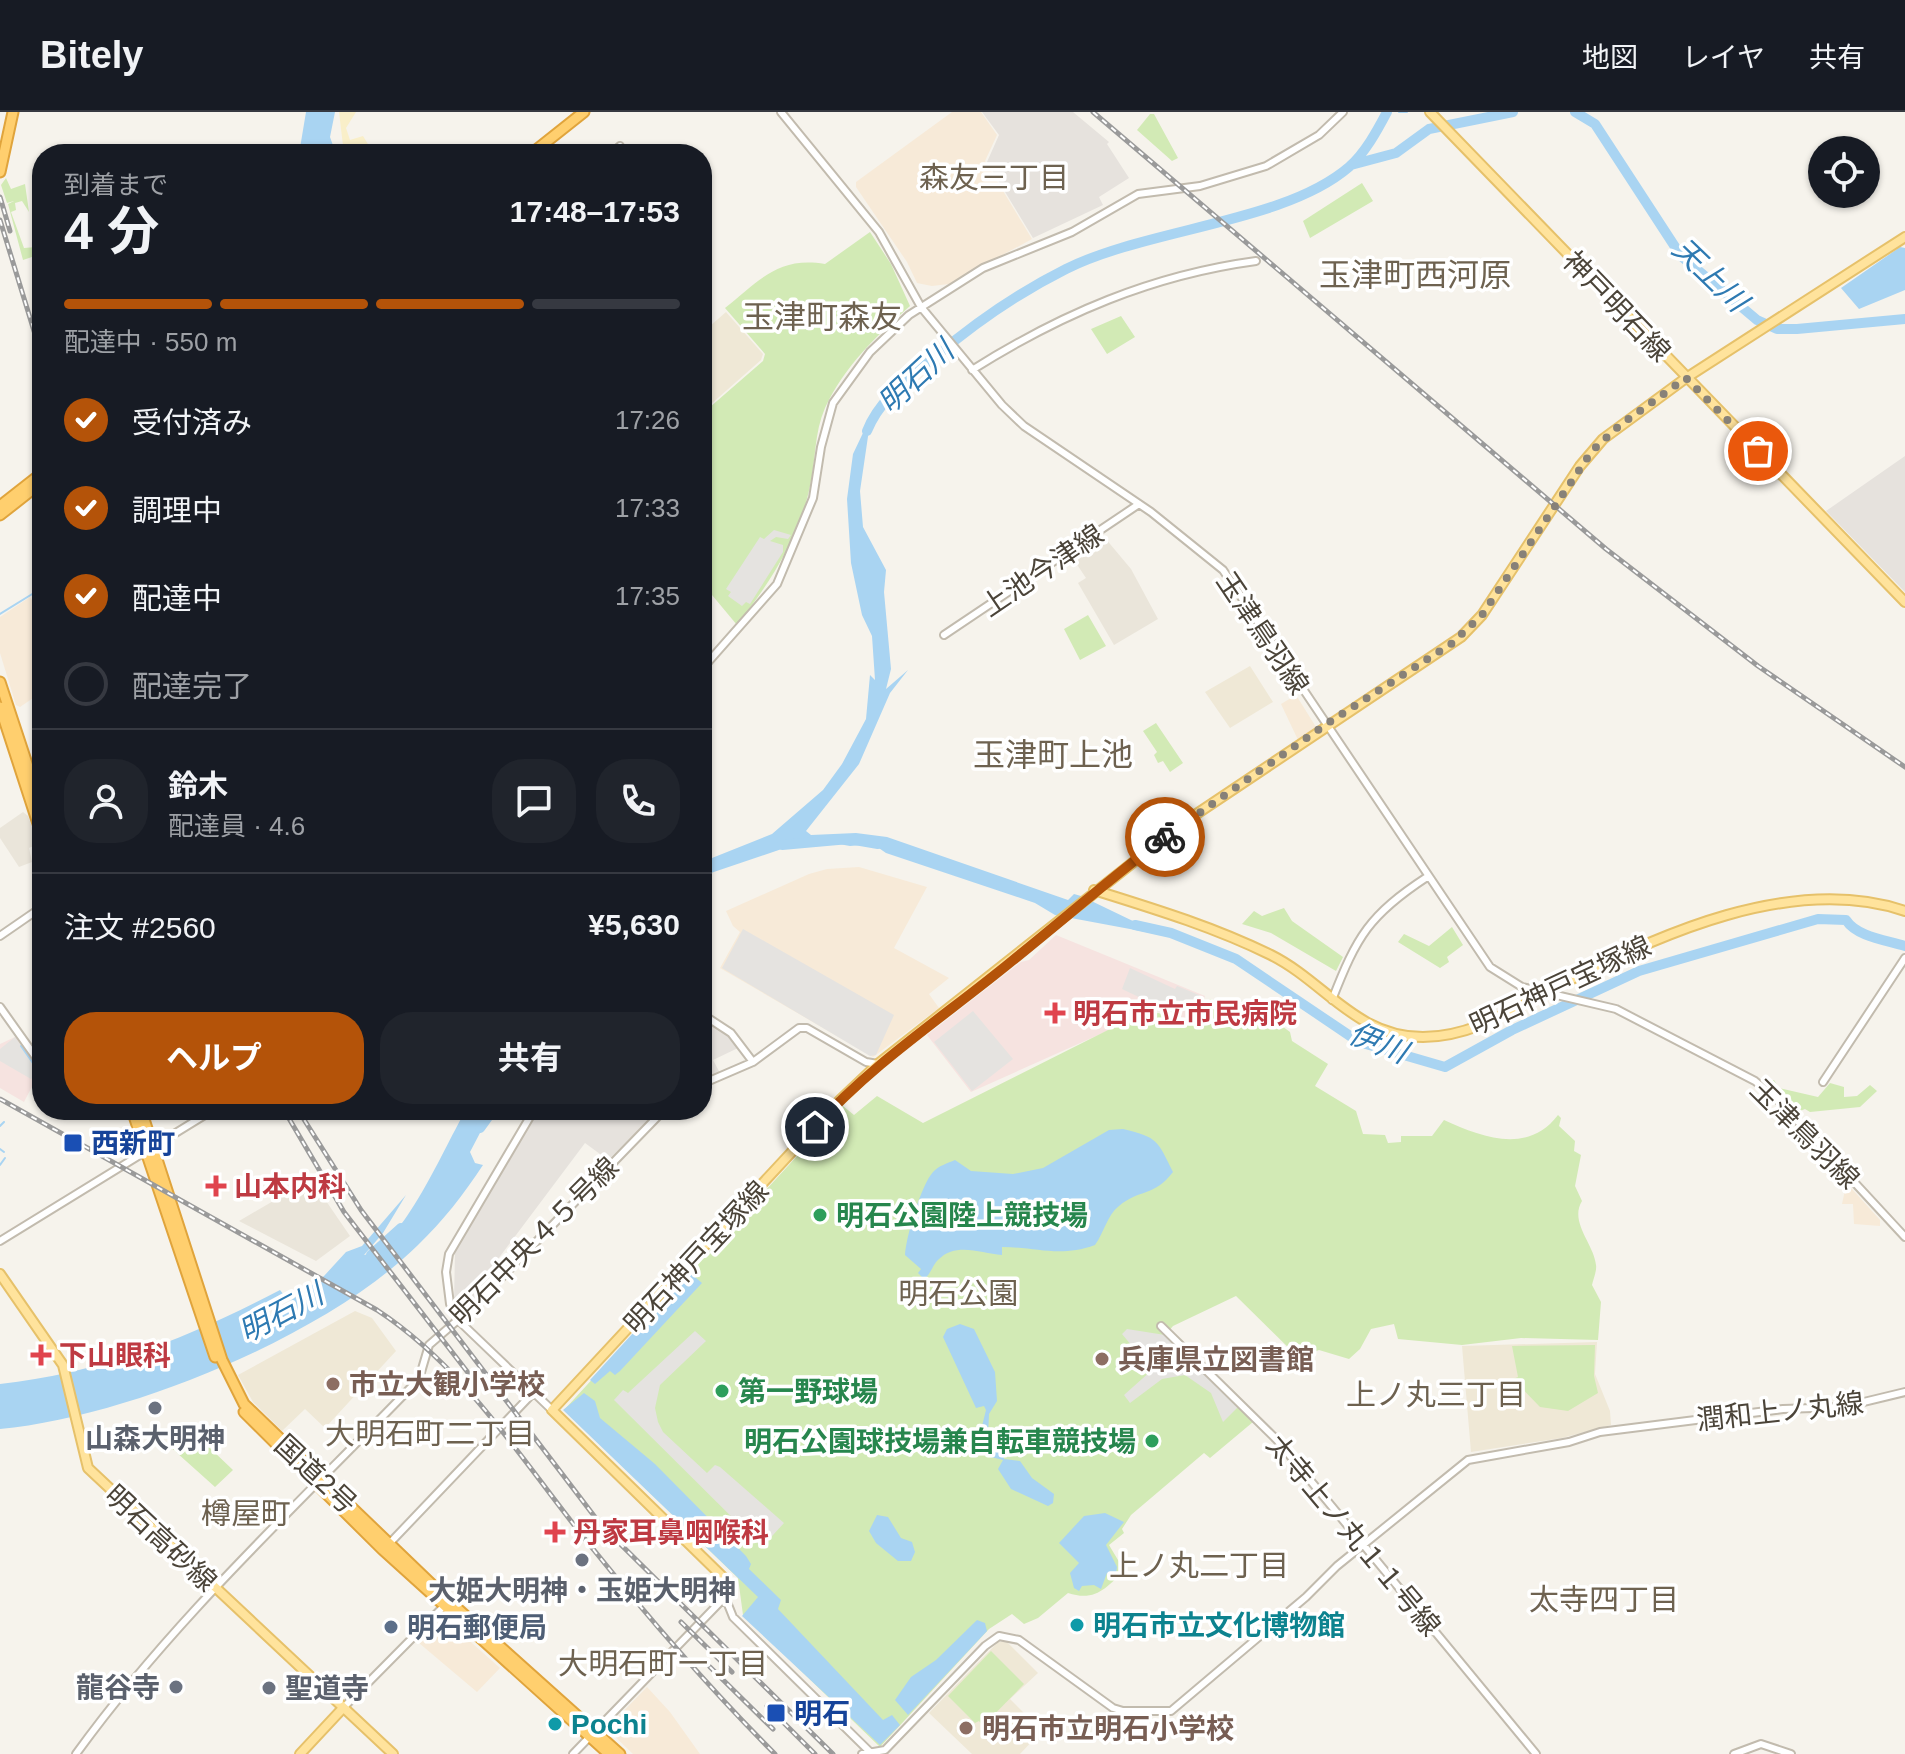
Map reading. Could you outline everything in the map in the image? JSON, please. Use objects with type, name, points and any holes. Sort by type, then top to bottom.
[{"type":"highway","points":[[2,167],[13,112]]},
{"type":"highway","points":[[534,144],[574,112]]},
{"type":"highway","points":[[544,144],[584,112]]},
{"type":"highway","points":[[0,506],[32,481]]},
{"type":"highway","points":[[0,515],[32,490]]},
{"type":"highway","points":[[0,682],[32,779]]},
{"type":"highway","points":[[0,707],[32,805]]},
{"type":"highway","name":"国道2号","points":[[136,1120],[225,1376],[244,1404],[319,1483],[446,1604],[620,1754]]},
{"type":"highway","name":"国道2号","points":[[143,1120],[149,1150]]},
{"type":"highway","name":"国道2号","points":[[592,1733],[609,1754]]},
{"type":"main road","name":"神戸明石線","points":[[1430,112],[1905,602]]},
{"type":"main road","points":[[1094,891],[1183,823],[1325,725],[1451,644],[1472,626],[1592,451],[1620,425],[1686,378],[1905,237]]},
{"type":"main road","name":"明石神戸宝塚線","points":[[552,1410],[840,1100],[878,1064],[1060,922],[1094,891],[1209,927],[1275,957],[1360,1021],[1389,1033],[1420,1037],[1455,1033],[1476,1026],[1637,947],[1725,916],[1826,899],[1881,903],[1905,911]]},
{"type":"main road","name":"明石高砂線","points":[[0,1274],[63,1367],[88,1468],[393,1754]]},
{"type":"main road","points":[[552,1410],[729,1583]]},
{"type":"main road","points":[[300,1754],[343,1708]]},
{"type":"street","points":[[712,658],[768,596],[785,569],[813,498],[821,447],[837,397],[870,352],[921,307],[983,268],[1072,232],[1138,194],[1200,186],[1266,166],[1319,135],[1343,112]]},
{"type":"street","name":"玉津鳥羽線","points":[[785,113],[879,232],[921,307],[972,370],[1024,426],[1185,537],[1223,570],[1490,967],[1522,987],[1616,1009],[1755,1081],[1779,1101],[1905,1237]]},
{"type":"street","points":[[972,370],[1020,339],[1092,304],[1183,274],[1256,261]]},
{"type":"street","name":"上池今津線","points":[[944,635],[1139,504]]},
{"type":"street","points":[[1332,1000],[1366,927],[1381,908],[1427,877]]},
{"type":"street","points":[[0,936],[32,914]]},
{"type":"street","points":[[1823,1082],[1904,959]]},
{"type":"street","points":[[0,1007],[32,1052]]},
{"type":"street","points":[[712,1021],[731,1033],[753,1062]]},
{"type":"street","points":[[712,1080],[753,1062],[799,1028],[807,1028],[866,1062],[878,1064]]},
{"type":"street","points":[[0,1241],[197,1120]]},
{"type":"street","points":[[528,1120],[449,1254],[446,1272],[450,1304],[457,1319],[552,1410]]},
{"type":"street","name":"明石中央４５号線","points":[[319,1483],[419,1379],[429,1345],[475,1305],[654,1120]]},
{"type":"street","name":"太寺上ノ丸１１号線","points":[[1161,1326],[1277,1440],[1536,1754]]},
{"type":"street","name":"潤和上ノ丸線","points":[[868,1753],[885,1750],[985,1646],[999,1636],[1019,1640],[1113,1708],[1123,1711],[1171,1711],[1363,1544],[1468,1460],[1569,1442],[1600,1432],[1783,1409],[1843,1407],[1905,1392]]},
{"type":"street","points":[[386,1547],[532,1394]]},
{"type":"street","points":[[76,1754],[110,1705],[215,1589],[319,1483]]},
{"type":"street","points":[[573,1754],[725,1597],[729,1583]]},
{"type":"street","points":[[725,1597],[733,1617],[868,1753]]},
{"type":"street","points":[[343,1708],[446,1604]]},
{"type":"street","points":[[1734,1754],[1761,1744],[1791,1754]]},
{"type":"shaded area","points":[[952,112],[981,112],[997,135],[985,161],[1032,239],[949,284],[932,286],[917,283],[907,262],[856,187],[856,182]]},
{"type":"shaded area","points":[[982,112],[1073,112],[1109,142],[1107,144],[1129,178],[1099,197],[1103,205],[1033,238],[987,162],[999,135]]},
{"type":"shaded area","points":[[726,312],[763,354],[761,360],[712,403],[712,324]]},
{"type":"shaded area","points":[[1905,456],[1905,592],[1826,511]]},
{"type":"shaded area","points":[[774,530],[791,535],[788,539],[776,537],[770,541],[783,545],[783,552],[750,604],[746,602],[742,606],[728,596],[731,592],[726,589],[760,537],[764,539]]},
{"type":"shaded area","points":[[1105,538],[1131,569],[1158,619],[1114,645],[1078,583],[1086,578],[1074,560]]},
{"type":"shaded area","points":[[30,597],[32,600],[32,699],[20,707],[16,705],[0,653],[0,617]]},
{"type":"shaded area","points":[[1250,666],[1273,702],[1230,728],[1205,692]]},
{"type":"shaded area","points":[[1296,695],[1316,727],[1298,740],[1281,704]]},
{"type":"shaded area","points":[[23,812],[28,816],[32,827],[32,847],[29,848],[32,862],[19,867],[0,838],[0,828]]},
{"type":"shaded area","points":[[859,867],[927,887],[894,948],[949,978],[929,994],[939,1008],[873,1057],[720,968],[740,932],[733,926],[726,911],[809,874],[827,869]]},
{"type":"shaded area","points":[[743,929],[894,1015],[876,1055],[870,1056],[722,968]]},
{"type":"shaded area","name":"明石市立市民病院","points":[[1056,935],[1205,996],[1195,1021],[1158,1011],[971,1092],[927,1035],[1021,962],[1029,960]]},
{"type":"shaded area","points":[[1130,968],[1175,989],[1177,986],[1199,995],[1195,1007],[1173,999],[1168,1011],[1122,989]]},
{"type":"shaded area","points":[[973,1011],[1013,1059],[972,1091],[934,1042]]},
{"type":"shaded area","points":[[712,1026],[726,1034],[738,1048],[713,1060],[720,1073],[712,1076]]},
{"type":"shaded area","points":[[15,1037],[32,1060],[32,1086],[24,1102],[0,1088],[0,1044]]},
{"type":"shaded area","points":[[15,1037],[32,1060],[32,1078],[0,1061],[0,1049]]},
{"type":"shaded area","points":[[533,1120],[649,1120],[605,1163],[600,1154],[585,1143],[486,1275],[492,1281],[467,1306],[458,1306],[454,1302],[455,1252]]},
{"type":"shaded area","points":[[311,1179],[350,1236],[316,1261],[239,1221]]},
{"type":"shaded area","points":[[1852,1189],[1880,1220],[1880,1226],[1854,1224],[1853,1204],[1842,1204],[1845,1190]]},
{"type":"shaded area","points":[[355,1311],[372,1318],[396,1351],[325,1428],[305,1409],[282,1431],[253,1402],[238,1375]]},
{"type":"shaded area","points":[[1127,1329],[1165,1335],[1238,1407],[1223,1422],[1211,1393],[1185,1375],[1162,1379],[1130,1403],[1124,1395],[1152,1370],[1122,1334]]},
{"type":"shaded area","points":[[695,1331],[706,1341],[660,1385],[655,1408],[658,1422],[663,1432],[707,1473],[715,1465],[720,1467],[784,1523],[762,1547],[614,1400],[623,1390],[628,1393]]},
{"type":"shaded area","points":[[1597,1342],[1595,1374],[1610,1411],[1611,1425],[1562,1438],[1471,1452],[1462,1346]]},
{"type":"shaded area","points":[[445,1619],[500,1668],[477,1692],[419,1643]]},
{"type":"shaded area","points":[[1006,1641],[1038,1673],[1010,1699],[1027,1716],[1022,1721],[1037,1736],[1020,1754],[972,1754],[929,1713],[998,1642]]},
{"type":"shaded area","points":[[647,1687],[670,1712],[700,1754],[633,1754],[609,1731],[609,1726]]},
{"type":"green space","points":[[1150,114],[1154,114],[1178,158],[1172,161],[1137,130]]},
{"type":"green space","points":[[6,178],[11,189],[25,184],[29,212],[22,201],[15,203],[16,210],[11,212],[24,248],[32,247],[32,257],[23,260],[8,204],[14,201],[7,203],[1,185]]},
{"type":"green space","points":[[1362,183],[1373,201],[1310,238],[1303,221]]},
{"type":"green space","points":[[870,232],[891,264],[910,306],[862,352],[833,393],[819,427],[810,486],[799,523],[772,576],[737,625],[712,595],[712,405],[763,361],[765,354],[725,308],[759,280],[782,267],[809,262],[825,264]]},
{"type":"green space","points":[[1121,316],[1135,337],[1107,354],[1091,329]]},
{"type":"green space","points":[[1088,615],[1106,646],[1080,660],[1064,629]]},
{"type":"green space","points":[[1156,723],[1183,763],[1170,772],[1163,761],[1158,763],[1154,755],[1157,752],[1143,731]]},
{"type":"green space","points":[[1284,908],[1292,921],[1343,957],[1336,971],[1271,933],[1242,924],[1254,911],[1262,916]]},
{"type":"green space","points":[[1452,927],[1463,945],[1447,957],[1449,962],[1440,968],[1398,942],[1404,934],[1429,946]]},
{"type":"green space","name":"明石公園","points":[[1210,999],[1263,1028],[1270,1017],[1290,1032],[1292,1041],[1328,1064],[1315,1086],[1356,1111],[1363,1134],[1385,1135],[1388,1143],[1401,1142],[1401,1136],[1432,1136],[1444,1120],[1488,1136],[1519,1139],[1546,1127],[1558,1115],[1561,1118],[1559,1126],[1575,1141],[1574,1151],[1581,1155],[1575,1186],[1582,1201],[1578,1217],[1580,1225],[1596,1265],[1592,1285],[1601,1302],[1598,1340],[1521,1338],[1462,1345],[1398,1339],[1394,1324],[1371,1329],[1360,1349],[1349,1359],[1319,1350],[1299,1358],[1236,1296],[1173,1326],[1167,1333],[1253,1422],[1210,1458],[1204,1453],[1131,1515],[1122,1529],[1124,1533],[1109,1545],[1124,1570],[1112,1582],[1100,1592],[1086,1596],[1068,1593],[1038,1618],[1024,1624],[1012,1614],[989,1629],[880,1747],[743,1615],[738,1578],[564,1410],[843,1106],[854,1115],[877,1096],[923,1123],[1108,1030],[1158,1013],[1195,1022]]},
{"type":"green space","points":[[1774,1080],[1779,1088],[1818,1097],[1830,1083],[1844,1087],[1844,1097],[1857,1096],[1870,1085],[1877,1091],[1860,1107],[1800,1111],[1766,1081]]},
{"type":"green space","points":[[1595,1345],[1594,1376],[1598,1393],[1568,1411],[1540,1407],[1513,1379],[1518,1377],[1512,1346]]},
{"type":"green space","points":[[191,1430],[233,1470],[215,1487],[167,1444]]},
{"type":"green space","points":[[991,1651],[1024,1684],[983,1726],[979,1721],[975,1723],[948,1696]]},
{"type":"sand","points":[[339,112],[356,112],[346,128],[350,140],[363,136],[368,144],[343,144]]},
{"type":"water","points":[[306,112],[335,112],[330,137],[332,144],[301,144]]},
{"type":"water","points":[[1900,247],[1905,248],[1905,290],[1859,309],[1841,288]]},
{"type":"water","points":[[871,416],[860,491],[863,527],[886,570],[884,592],[891,669],[886,689],[908,670],[890,693],[859,764],[806,831],[811,835],[856,833],[887,837],[1068,900],[1074,894],[1081,896],[1162,935],[1055,915],[1035,903],[886,853],[873,844],[850,846],[811,839],[712,873],[712,858],[772,834],[823,790],[842,764],[866,719],[870,675],[875,680],[872,636],[862,615],[851,563],[847,499],[853,454]]},
{"type":"water","points":[[461,1120],[487,1120],[470,1152],[475,1163],[483,1165],[461,1197],[418,1245],[379,1279],[332,1310],[279,1340],[164,1390],[106,1408],[0,1429],[0,1384],[110,1362],[178,1338],[280,1290],[284,1295],[264,1314],[267,1318],[324,1276],[346,1252],[362,1246],[406,1195],[383,1233],[364,1255],[378,1248],[408,1215]]},
{"type":"water","points":[[1123,1129],[1156,1142],[1173,1172],[1153,1189],[1133,1197],[1115,1210],[1095,1245],[1070,1251],[1002,1247],[1002,1255],[953,1251],[939,1259],[924,1279],[918,1273],[921,1269],[905,1255],[919,1199],[928,1179],[940,1166],[955,1160],[971,1171],[1013,1174],[1043,1168],[1109,1130]]},
{"type":"water","points":[[689,1272],[702,1283],[620,1371],[615,1375],[610,1371],[595,1384],[590,1380]]},
{"type":"water","points":[[960,1324],[974,1329],[995,1372],[997,1401],[989,1414],[988,1436],[1002,1446],[1004,1459],[1020,1461],[1032,1478],[1054,1494],[1053,1503],[1048,1506],[1011,1489],[998,1469],[1003,1460],[987,1456],[978,1442],[986,1410],[984,1406],[976,1408],[943,1337],[947,1329]]},
{"type":"water","points":[[584,1393],[595,1401],[600,1418],[655,1464],[746,1556],[751,1564],[749,1569],[781,1600],[778,1609],[883,1720],[892,1715],[900,1725],[880,1745],[742,1616],[758,1597],[563,1410]]},
{"type":"water","points":[[1105,1513],[1124,1522],[1106,1545],[1117,1567],[1116,1573],[1107,1573],[1101,1589],[1094,1585],[1082,1586],[1079,1591],[1074,1588],[1070,1573],[1079,1563],[1059,1543],[1084,1516]]},
{"type":"water","points":[[877,1515],[888,1517],[901,1538],[912,1542],[915,1552],[911,1561],[898,1561],[876,1543],[869,1531]]},
{"type":"water","points":[[977,1620],[985,1623],[987,1631],[908,1715],[895,1700],[911,1677],[936,1660]]},
{"type":"waterway","name":"明石川","points":[[867,431],[879,409],[906,381],[966,332],[1015,298],[1066,269],[1099,255],[1253,213],[1322,186],[1355,161],[1387,112]]},
{"type":"waterway","points":[[1399,112],[1407,112]]},
{"type":"waterway","name":"天上川","points":[[1351,165],[1396,153],[1429,129],[1513,112]]},
{"type":"waterway","name":"天上川","points":[[1575,112],[1595,124],[1681,256],[1757,320],[1777,329],[1797,329],[1905,319]]},
{"type":"waterway","points":[[0,614],[32,594]]},
{"type":"waterway","name":"伊川","points":[[782,845],[849,839],[878,844]]},
{"type":"waterway","name":"伊川","points":[[1135,925],[1171,933],[1236,959],[1359,1042],[1445,1067],[1512,1030],[1639,971],[1818,919],[1846,920],[1864,934],[1905,946]]},
{"type":"waterway","points":[[21,1046],[32,1062]]},
{"type":"waterway","name":"明石川","points":[[480,1128],[486,1120]]},
{"type":"waterway","points":[[0,1126],[4,1122]]},
{"type":"waterway","points":[[0,1149],[4,1152]]},
{"type":"waterway","points":[[0,1165],[5,1158]]},
{"type":"waterway","name":"明石川","points":[[371,1255],[401,1228]]},
{"type":"railway","points":[[1093,112],[1606,549],[1758,666],[1905,767]]},
{"type":"railway","points":[[0,197],[10,231]]},
{"type":"railway","points":[[0,220],[32,324]]},
{"type":"railway","points":[[0,1099],[32,1117]]},
{"type":"railway","points":[[38,1120],[377,1310],[409,1334],[466,1388],[633,1598],[702,1678],[775,1754]]},
{"type":"railway","points":[[290,1120],[344,1212],[469,1374]]},
{"type":"railway","points":[[304,1120],[361,1210],[601,1525],[833,1754]]},
{"type":"railway","points":[[681,1622],[732,1672]]},
{"type":"railway","points":[[710,1667],[773,1729]]},
{"type":"railway","points":[[767,1706],[815,1754]]},
{"type":"way so far","points":[[1165,837],[1325,725],[1461,637],[1482,615],[1592,451],[1620,425],[1686,378],[1758,451]]},
{"type":"place","name":"明石市立市民病院","points":[[1055,1013]]},
{"type":"place","name":"西新町","points":[[73,1143]]},
{"type":"place","name":"山本内科","points":[[216,1186]]},
{"type":"place","name":"明石公園陸上競技場","points":[[820,1215]]},
{"type":"place","name":"下山眼科","points":[[41,1355]]},
{"type":"place","name":"兵庫県立図書館","points":[[1102,1359]]},
{"type":"place","name":"市立大観小学校","points":[[333,1384]]},
{"type":"place","name":"第一野球場","points":[[722,1391]]},
{"type":"place","name":"山森大明神","points":[[155,1408]]},
{"type":"place","name":"明石公園球技場兼自転車競技場","points":[[1152,1441]]},
{"type":"place","name":"丹家耳鼻咽喉科","points":[[555,1532]]},
{"type":"place","name":"大姫大明神・玉姫大明神","points":[[582,1560]]},
{"type":"place","name":"明石市立文化博物館","points":[[1077,1625]]},
{"type":"place","name":"明石郵便局","points":[[391,1627]]},
{"type":"place","name":"龍谷寺","points":[[176,1687]]},
{"type":"place","name":"聖道寺","points":[[269,1688]]},
{"type":"place","name":"明石","points":[[776,1713]]},
{"type":"place","name":"Pochi","points":[[555,1724]]},
{"type":"place","name":"明石市立明石小学校","points":[[966,1728]]},
{"type":"district","name":"森友三丁目","points":[[994,178]]},
{"type":"district","name":"玉津町西河原","points":[[1415,275]]},
{"type":"district","name":"玉津町森友","points":[[822,317]]},
{"type":"district","name":"玉津町上池","points":[[1053,755]]},
{"type":"district","name":"明石公園","points":[[958,1294]]},
{"type":"district","name":"上ノ丸三丁目","points":[[1436,1395]]},
{"type":"district","name":"大明石町二丁目","points":[[430,1434]]},
{"type":"district","name":"樽屋町","points":[[246,1514]]},
{"type":"district","name":"上ノ丸二丁目","points":[[1199,1566]]},
{"type":"district","name":"太寺四丁目","points":[[1604,1600]]},
{"type":"district","name":"大明石町一丁目","points":[[663,1664]]},
{"type":"route","points":[[815,1127],[878,1064],[1011,962],[1094,890],[1165,837]]}]
